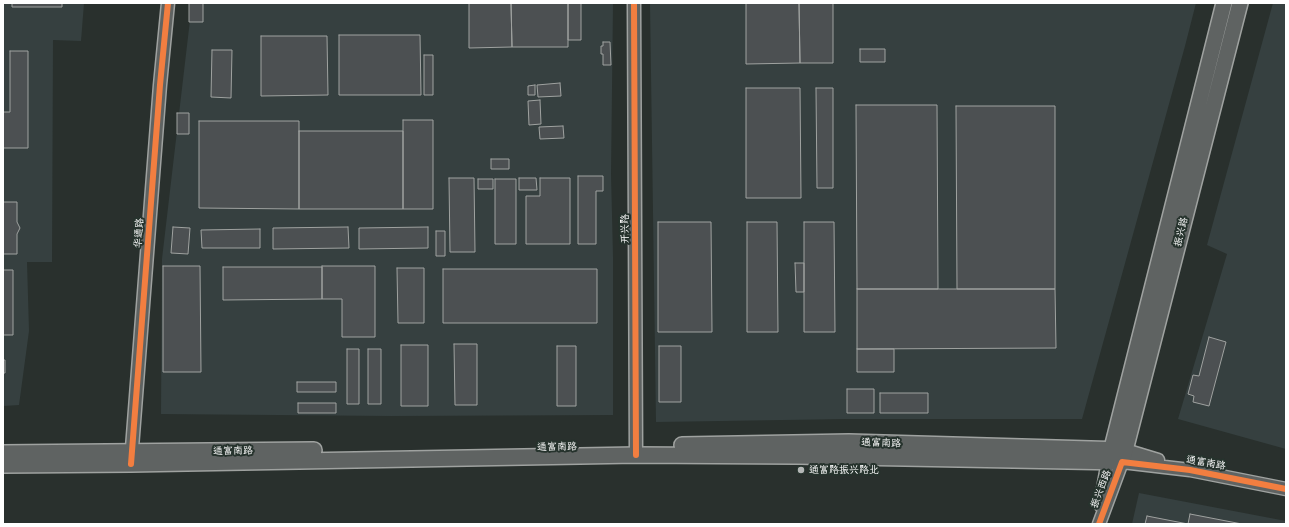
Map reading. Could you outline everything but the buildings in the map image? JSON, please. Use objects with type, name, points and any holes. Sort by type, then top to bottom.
[{"type":"main road","name":"振兴路","points":[[1116,456],[1224,3]]},
{"type":"main road","name":"振兴路","points":[[1116,456],[1240,3]]},
{"type":"main road","name":"通富南路","points":[[3,465],[132,458],[636,450],[849,442],[1116,456]]},
{"type":"main road","name":"通富南路","points":[[3,453],[132,458]]},
{"type":"street","name":"华通路","points":[[132,458],[160,85],[168,3]]},
{"type":"street","name":"开兴路","points":[[634,3],[636,450]]},
{"type":"street","name":"通富南路","points":[[1116,456],[1286,489]]},
{"type":"street","name":"振兴西路","points":[[1098,524],[1116,456]]},
{"type":"shaded area","points":[[3,3],[84,3],[81,41],[53,40],[52,262],[27,262],[29,331],[19,405],[3,406]]},
{"type":"shaded area","points":[[192,3],[613,3],[611,174],[613,257],[613,415],[391,416],[161,414],[162,259]]},
{"type":"shaded area","points":[[650,3],[1196,3],[1082,419],[846,419],[656,422]]},
{"type":"shaded area","points":[[1273,3],[1286,3],[1286,449],[1178,419],[1227,254],[1207,245]]},
{"type":"shaded area","points":[[1139,493],[1286,521],[1286,524],[1132,524]]},
{"type":"cycle path","points":[[131,464],[160,85],[168,3]]},
{"type":"cycle path","points":[[634,3],[636,455]]},
{"type":"cycle path","points":[[1099,524],[1122,462],[1190,470],[1286,489]]},
{"type":"place","name":"通富路振兴路北","points":[[801,470]]}]
